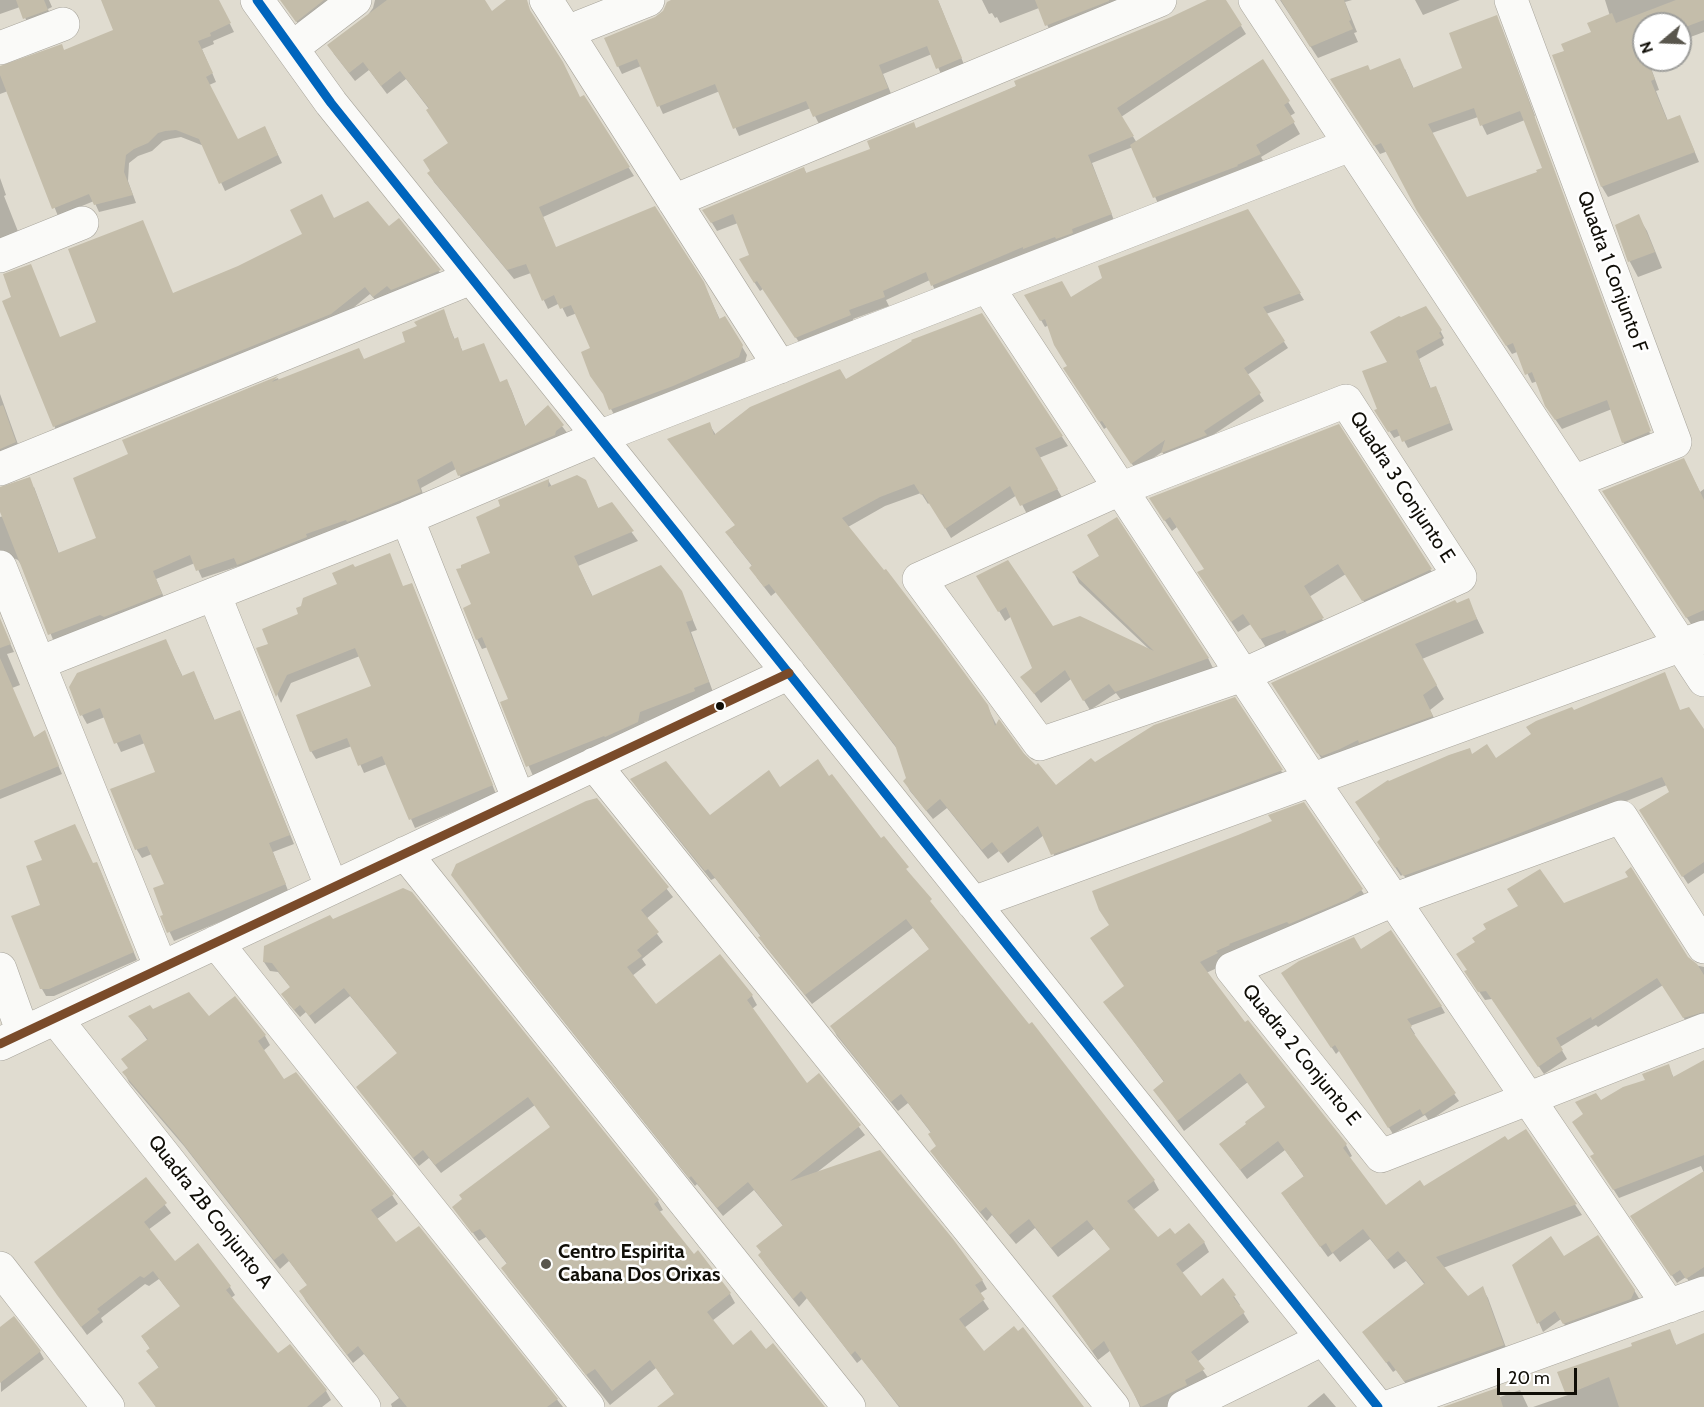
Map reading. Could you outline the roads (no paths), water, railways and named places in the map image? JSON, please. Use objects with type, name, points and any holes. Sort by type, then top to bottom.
[{"type":"street","points":[[257,0],[331,103],[1378,1407]]},
{"type":"street","points":[[291,48],[355,0]]},
{"type":"street","points":[[546,0],[780,367]]},
{"type":"street","points":[[567,33],[648,0]]},
{"type":"street","points":[[674,201],[1160,0]]},
{"type":"street","points":[[1255,0],[1573,482],[1693,642],[1704,681]]},
{"type":"street","name":"Quadra 1 Conjunto F","points":[[1511,0],[1675,442],[1573,482]]},
{"type":"street","points":[[0,48],[63,24]]},
{"type":"street","points":[[39,663],[407,518],[599,437],[1350,145]]},
{"type":"street","points":[[0,256],[82,223]]},
{"type":"street","points":[[0,469],[471,278]]},
{"type":"street","points":[[987,286],[1312,780],[1669,1306]]},
{"type":"street","name":"Quadra 3 Conjunto E","points":[[1346,401],[1460,577],[1243,675],[1040,744],[919,579],[1120,489],[1346,401]]},
{"type":"street","points":[[407,518],[519,800]]},
{"type":"street","points":[[0,567],[161,968]]},
{"type":"street","points":[[214,594],[332,888]]},
{"type":"street","points":[[973,903],[1693,642]]},
{"type":"street","points":[[0,969],[11,1038],[789,673]]},
{"type":"street","points":[[594,764],[1113,1407]]},
{"type":"street","name":"Quadra 2 Conjunto E","points":[[1704,947],[1621,817],[1393,900],[1232,969],[1381,1156],[1704,1030]]},
{"type":"street","points":[[405,854],[849,1407]]},
{"type":"street","points":[[216,942],[588,1407]]},
{"type":"street","name":"Quadra 2B Conjunto A","points":[[55,1018],[364,1407]]},
{"type":"street","points":[[0,1268],[108,1407]]},
{"type":"street","points":[[1388,1407],[1704,1293]]},
{"type":"street","points":[[1184,1407],[1323,1339]]},
{"type":"place","name":"Centro Espirita Cabana Dos Orixas","points":[[546,1264]]}]
